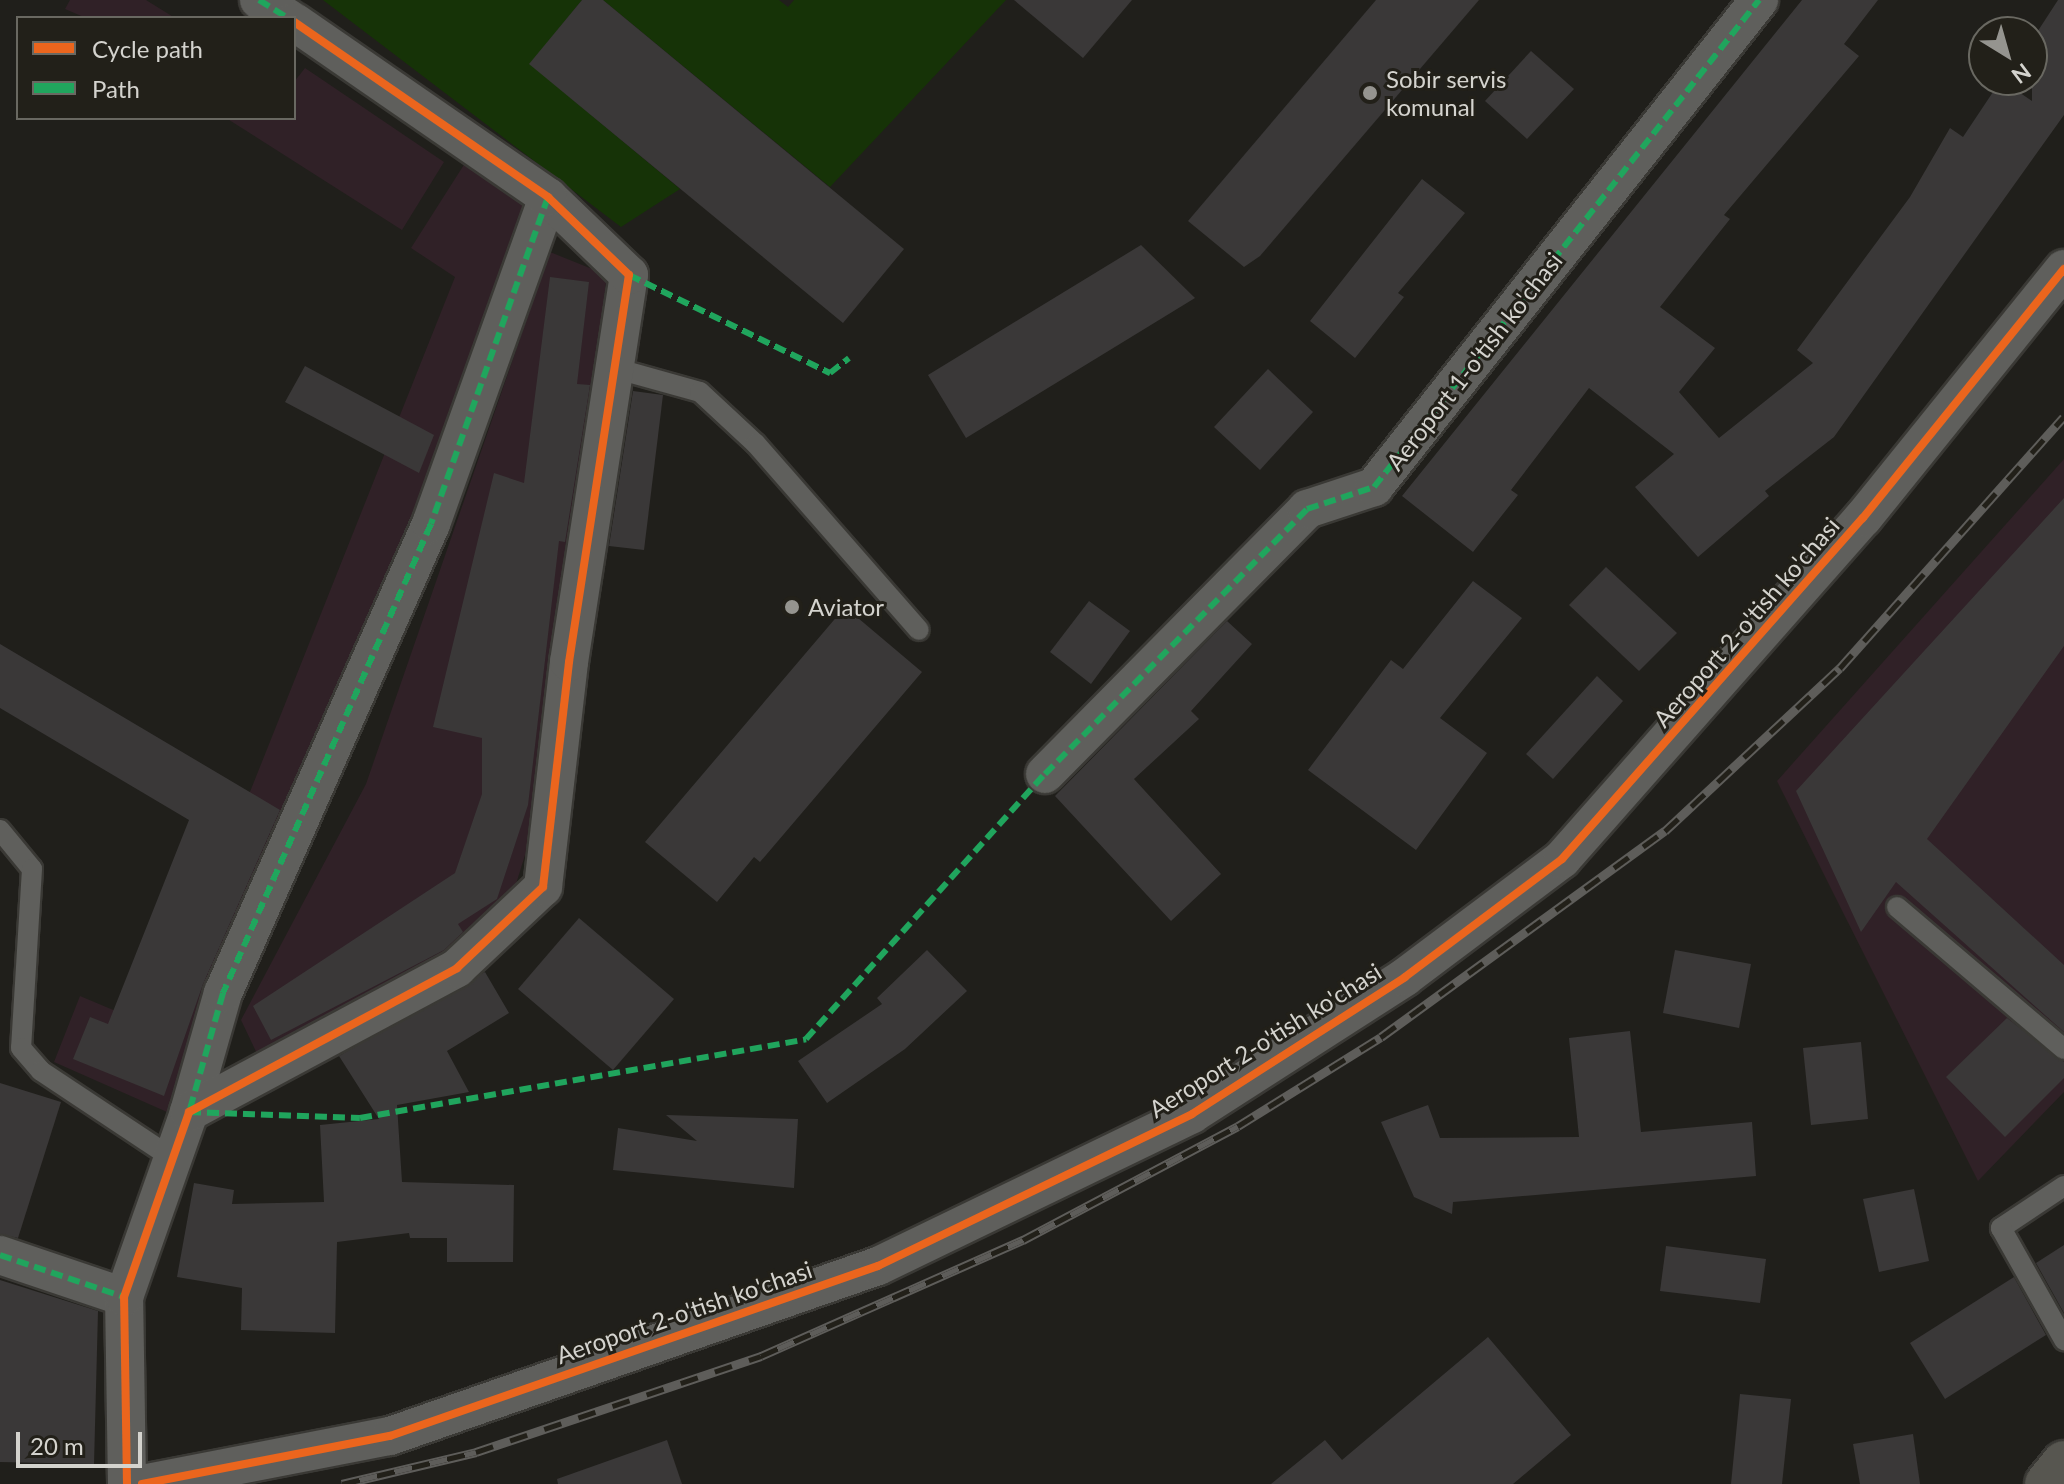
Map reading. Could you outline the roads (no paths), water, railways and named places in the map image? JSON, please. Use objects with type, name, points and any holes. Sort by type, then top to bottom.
[{"type":"main road","points":[[2047,1484],[2064,1463]]},
{"type":"street","points":[[259,0],[285,16]]},
{"type":"street","name":"Aeroport 1-o'tish ko'chasi","points":[[1045,774],[1307,509],[1374,487],[1759,0]]},
{"type":"street","points":[[189,1112],[457,968],[543,887],[629,275],[548,197],[296,23]]},
{"type":"street","points":[[127,1484],[124,1297],[189,1112],[223,993],[431,524],[548,197]]},
{"type":"street","name":"Aeroport 2-o'tish ko'chasi","points":[[142,1484],[390,1436],[878,1266],[1192,1114],[1405,977],[1562,859],[1863,518],[2064,269]]},
{"type":"street","points":[[0,1255],[124,1297]]},
{"type":"lane","points":[[614,368],[700,392],[756,444],[919,630]]},
{"type":"lane","points":[[0,830],[32,869],[21,1048],[41,1071],[172,1158]]},
{"type":"lane","points":[[1897,907],[2064,1049]]},
{"type":"lane","points":[[2064,1186],[2001,1228],[2064,1340]]},
{"type":"railway","points":[[342,1484],[476,1452],[761,1356],[1023,1240],[1238,1126],[1381,1037],[1665,831],[1840,668],[2064,417]]},
{"type":"place","name":"Sobir servis komunal","points":[[1370,93]]},
{"type":"place","name":"Aviator","points":[[792,607]]}]
